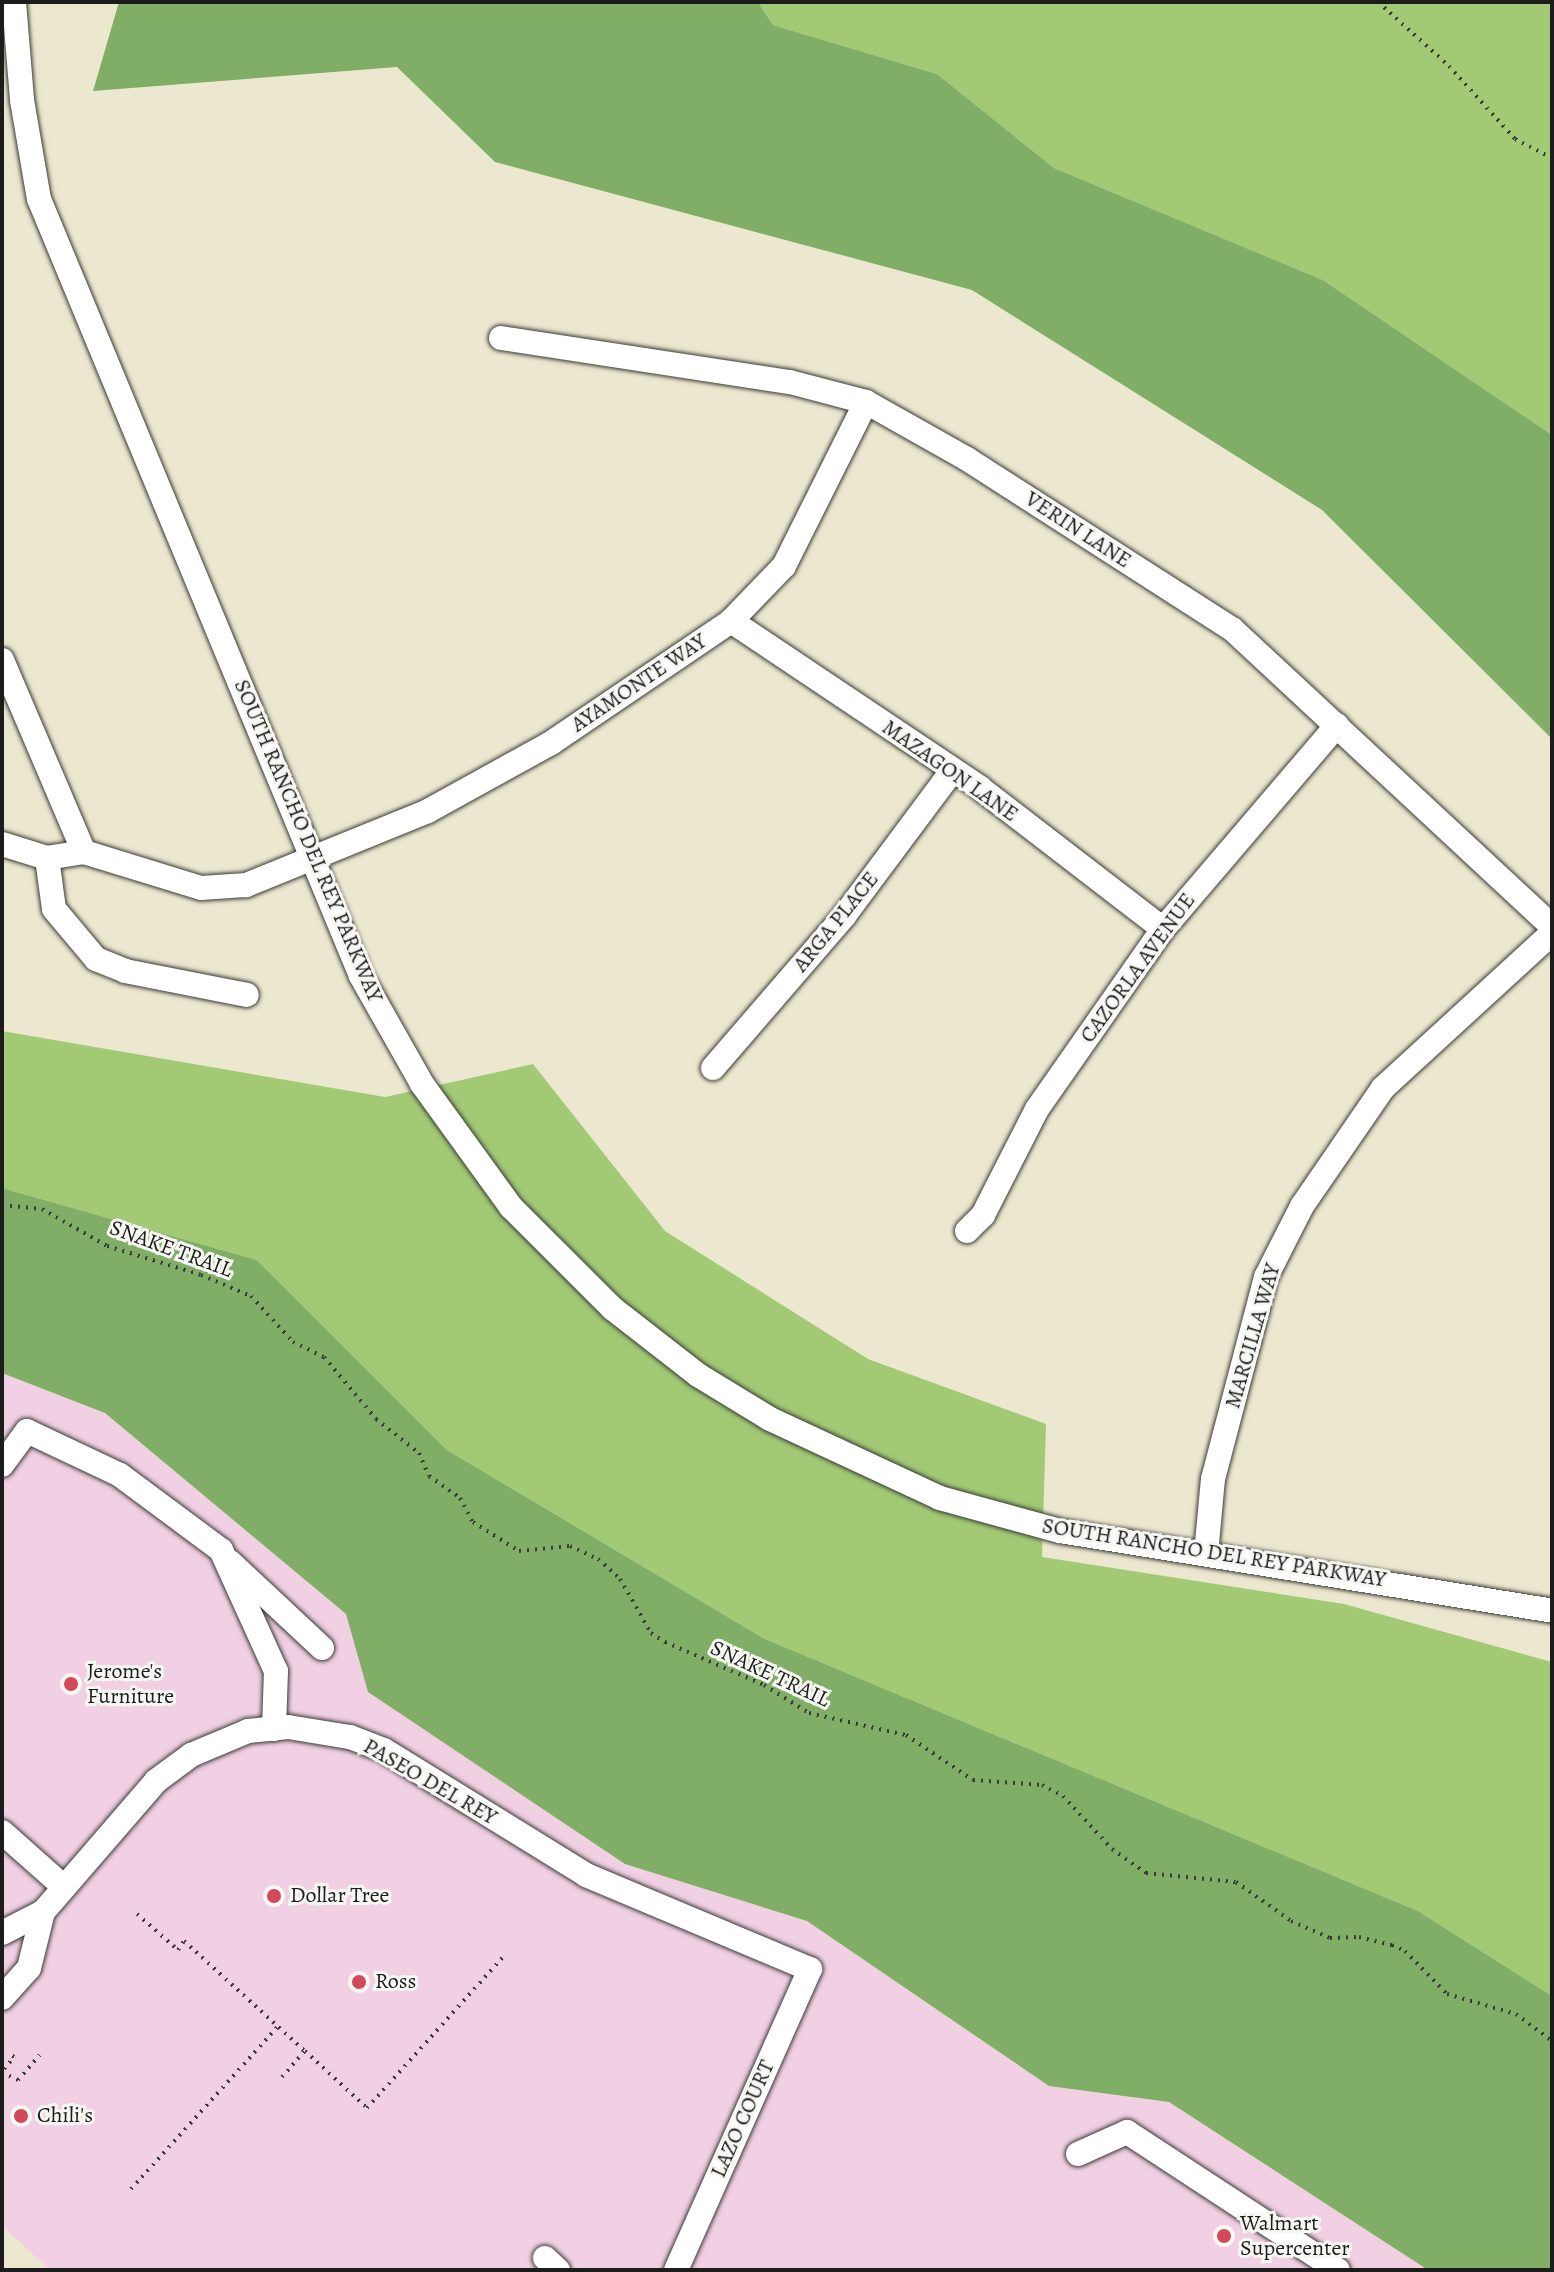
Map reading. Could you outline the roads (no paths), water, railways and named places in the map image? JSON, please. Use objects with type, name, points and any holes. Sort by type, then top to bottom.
[{"type":"street","name":"SOUTH RANCHO DEL REY PARKWAY","points":[[14,2],[22,100],[39,199],[361,976],[422,1084],[511,1207],[612,1308],[698,1375],[770,1419],[940,1498],[1060,1531],[1552,1611]]},
{"type":"street","name":"VERIN LANE","points":[[501,338],[790,382],[866,402],[967,459],[1232,629],[1552,926]]},
{"type":"street","name":"AYAMONTE WAY","points":[[84,852],[201,888],[246,885],[428,811],[551,743],[731,621],[784,566],[866,402]]},
{"type":"street","name":"MAZAGON LANE","points":[[731,621],[952,771],[1163,929]]},
{"type":"street","points":[[2,660],[84,852],[47,858],[2,844]]},
{"type":"street","name":"CAZORLA AVENUE","points":[[967,1231],[983,1215],[1037,1109],[1163,929],[1337,725]]},
{"type":"street","name":"ARGA PLACE","points":[[713,1068],[844,916],[952,771]]},
{"type":"street","points":[[47,858],[54,909],[96,959],[125,971],[247,995]]},
{"type":"street","name":"MARCILLA WAY","points":[[1206,1554],[1213,1479],[1266,1277],[1302,1206],[1383,1088],[1552,933]]},
{"type":"street","points":[[2,1465],[27,1431],[120,1475],[223,1555],[322,1648]]},
{"type":"street","points":[[223,1555],[276,1671],[274,1729]]},
{"type":"street","name":"PASEO DEL REY","points":[[2,1933],[43,1912],[156,1781],[191,1755],[248,1731],[274,1729],[350,1737],[384,1750],[586,1875],[810,1969]]},
{"type":"street","points":[[2,1832],[64,1887]]},
{"type":"street","name":"PASEO DEL REY","points":[[2,1998],[29,1968],[43,1912]]},
{"type":"street","name":"LAZO COURT","points":[[676,2270],[810,1969]]},
{"type":"street","points":[[1078,2154],[1127,2132],[1338,2270]]},
{"type":"place","name":"Jerome's Furniture","points":[[71,1684]]},
{"type":"place","name":"Dollar Tree","points":[[274,1896]]},
{"type":"place","name":"Ross","points":[[359,1982]]},
{"type":"place","name":"Chili's","points":[[21,2116]]},
{"type":"place","name":"Walmart Supercenter","points":[[1224,2236]]}]
